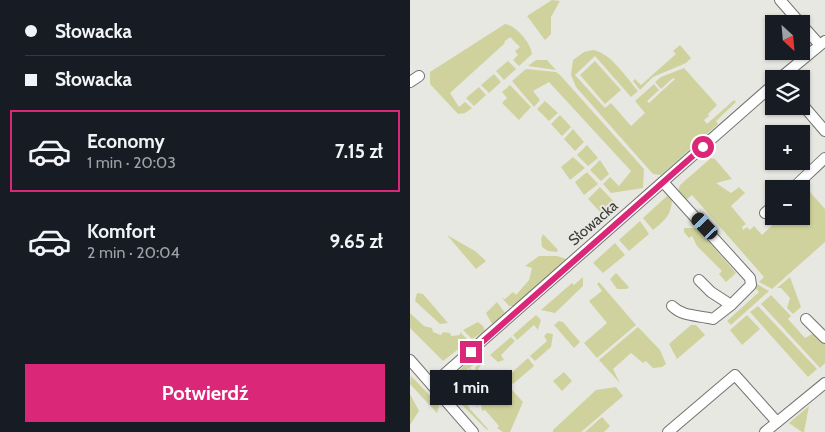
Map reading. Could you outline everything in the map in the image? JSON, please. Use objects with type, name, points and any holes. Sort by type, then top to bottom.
[{"type":"street","points":[[780,0],[793,15]]},
{"type":"street","points":[[790,70],[822,43],[810,32]]},
{"type":"street","name":"Słowacka","points":[[432,385],[765,92]]},
{"type":"street","points":[[810,114],[825,131]]},
{"type":"street","points":[[802,180],[825,158]]},
{"type":"street","points":[[663,182],[750,278],[751,286],[713,319],[703,315],[683,314],[672,306]]},
{"type":"street","points":[[699,280],[711,292],[731,305]]},
{"type":"street","points":[[806,320],[825,338]]},
{"type":"street","points":[[410,360],[473,432]]},
{"type":"street","points":[[668,432],[735,375],[776,422]]},
{"type":"street","points":[[765,432],[825,383]]},
{"type":"green space","points":[[552,0],[560,1],[551,17],[551,34],[545,40],[527,16]]},
{"type":"green space","points":[[505,24],[514,28],[522,35],[529,45],[532,54],[519,66],[513,60],[518,55],[515,51],[520,47],[510,37],[450,93],[459,107],[465,102],[472,108],[465,113],[458,114],[430,84],[430,72]]},
{"type":"green space","points":[[680,45],[691,58],[686,63],[653,77],[640,90],[633,81],[635,79],[641,85],[676,54],[673,51]]},
{"type":"green space","points":[[593,50],[600,52],[612,61],[638,91],[631,97],[595,56],[575,75],[605,108],[611,103],[631,126],[645,113],[635,101],[654,84],[659,90],[647,101],[649,103],[675,79],[673,78],[661,89],[655,82],[661,77],[684,68],[717,105],[704,120],[707,124],[734,100],[736,102],[716,121],[718,124],[661,175],[653,174],[576,87],[571,75],[573,60],[584,52]]},
{"type":"green space","points":[[536,60],[547,60],[556,70],[528,66]]},
{"type":"green space","points":[[508,61],[516,69],[504,80],[496,71]]},
{"type":"green space","points":[[595,61],[621,90],[605,104],[580,75]]},
{"type":"green space","points":[[526,69],[556,72],[560,75],[644,169],[643,188],[611,193],[603,184],[610,177],[619,186],[631,171],[549,82],[533,91],[540,100],[534,107],[512,81]]},
{"type":"green space","points":[[494,74],[501,82],[489,93],[481,85]]},
{"type":"green space","points":[[510,85],[531,107],[519,120],[502,103],[507,98],[502,92]]},
{"type":"green space","points":[[479,87],[486,95],[474,106],[466,98]]},
{"type":"green space","points":[[545,101],[558,113],[549,121],[537,109]]},
{"type":"green space","points":[[560,115],[571,127],[562,136],[551,124]]},
{"type":"green space","points":[[573,129],[584,142],[575,151],[564,139]]},
{"type":"green space","points":[[587,145],[598,158],[588,166],[577,155]]},
{"type":"green space","points":[[573,157],[585,168],[570,180],[561,167]]},
{"type":"green space","points":[[711,158],[715,159],[732,179],[716,183],[731,193],[739,187],[745,193],[731,206],[746,224],[742,227],[743,230],[747,227],[750,230],[754,226],[762,235],[773,225],[810,225],[810,192],[825,209],[825,242],[772,289],[759,282],[764,277],[692,195],[686,200],[678,191],[680,185]]},
{"type":"green space","points":[[600,160],[609,174],[601,181],[590,170]]},
{"type":"green space","points":[[587,172],[598,184],[584,195],[575,182]]},
{"type":"green space","points":[[600,187],[615,203],[602,214],[588,199]]},
{"type":"green space","points":[[667,196],[672,200],[669,214],[653,230],[643,218]]},
{"type":"green space","points":[[640,221],[649,234],[629,251],[619,240]]},
{"type":"green space","points":[[684,228],[697,228],[736,273],[726,282],[719,274],[722,271],[697,246],[692,236],[689,238],[684,232]]},
{"type":"green space","points":[[543,234],[558,250],[557,252],[548,251],[542,247],[541,239]]},
{"type":"green space","points":[[447,235],[475,251],[486,261],[476,269]]},
{"type":"green space","points":[[615,243],[625,255],[603,273],[593,263]]},
{"type":"green space","points":[[539,256],[557,256],[566,259],[514,306],[509,306],[502,298],[505,299],[513,292],[516,295],[529,280],[532,268],[525,266]]},
{"type":"green space","points":[[616,273],[629,287],[627,289],[617,289],[610,279]]},
{"type":"green space","points":[[583,277],[583,286],[555,313],[541,310],[572,283],[574,285]]},
{"type":"green space","points":[[790,277],[801,307],[793,314],[787,308],[790,298],[781,288],[777,288]]},
{"type":"green space","points":[[599,282],[636,325],[597,358],[584,343],[607,323],[589,301],[602,291],[597,284]]},
{"type":"green space","points":[[757,284],[769,291],[731,325],[727,321],[759,292],[754,286]]},
{"type":"green space","points":[[417,293],[423,294],[448,323],[440,324],[415,301]]},
{"type":"green space","points":[[771,295],[791,316],[788,319],[805,338],[814,333],[825,341],[825,363],[820,368],[761,304]]},
{"type":"green space","points":[[497,302],[505,313],[492,324],[486,313]]},
{"type":"green space","points":[[758,306],[817,369],[808,377],[750,312]]},
{"type":"green space","points":[[410,313],[424,326],[432,328],[433,332],[441,335],[443,332],[450,333],[451,336],[460,335],[460,332],[469,341],[443,361],[410,328]]},
{"type":"green space","points":[[536,315],[541,320],[538,330],[534,325],[517,340],[513,335]]},
{"type":"green space","points":[[747,315],[760,329],[742,345],[730,330]]},
{"type":"green space","points":[[559,321],[563,322],[580,342],[574,348],[554,325]]},
{"type":"green space","points":[[478,322],[485,331],[472,339],[463,330]]},
{"type":"green space","points":[[691,325],[696,325],[705,335],[677,359],[669,344]]},
{"type":"green space","points":[[638,327],[660,350],[666,364],[662,367],[653,368],[646,361],[643,363],[631,353],[613,369],[620,383],[599,360]]},
{"type":"green space","points":[[547,333],[553,334],[551,347],[535,361],[530,356],[547,341],[544,336]]},
{"type":"green space","points":[[511,337],[515,341],[501,355],[504,360],[498,362],[490,355]]},
{"type":"green space","points":[[477,355],[482,359],[457,377],[455,375],[471,358]]},
{"type":"green space","points":[[528,358],[534,366],[513,384],[507,377]]},
{"type":"green space","points":[[483,362],[477,371],[493,389],[503,380],[523,402],[510,432],[503,432],[497,428],[499,426],[485,410],[482,411],[475,367]]},
{"type":"green space","points":[[471,368],[478,408],[459,378]]},
{"type":"green space","points":[[564,372],[572,381],[562,391],[553,381]]},
{"type":"green space","points":[[411,376],[438,404],[437,413],[410,384]]},
{"type":"green space","points":[[452,381],[470,409],[487,430],[456,399]]},
{"type":"green space","points":[[616,387],[623,396],[581,432],[553,432],[596,390]]},
{"type":"green space","points":[[410,394],[419,411],[410,425]]},
{"type":"green space","points":[[809,406],[804,432],[802,432],[789,423]]},
{"type":"green space","points":[[602,417],[610,426],[604,432],[585,432]]},
{"type":"route","points":[[471,352],[703,147]]}]
